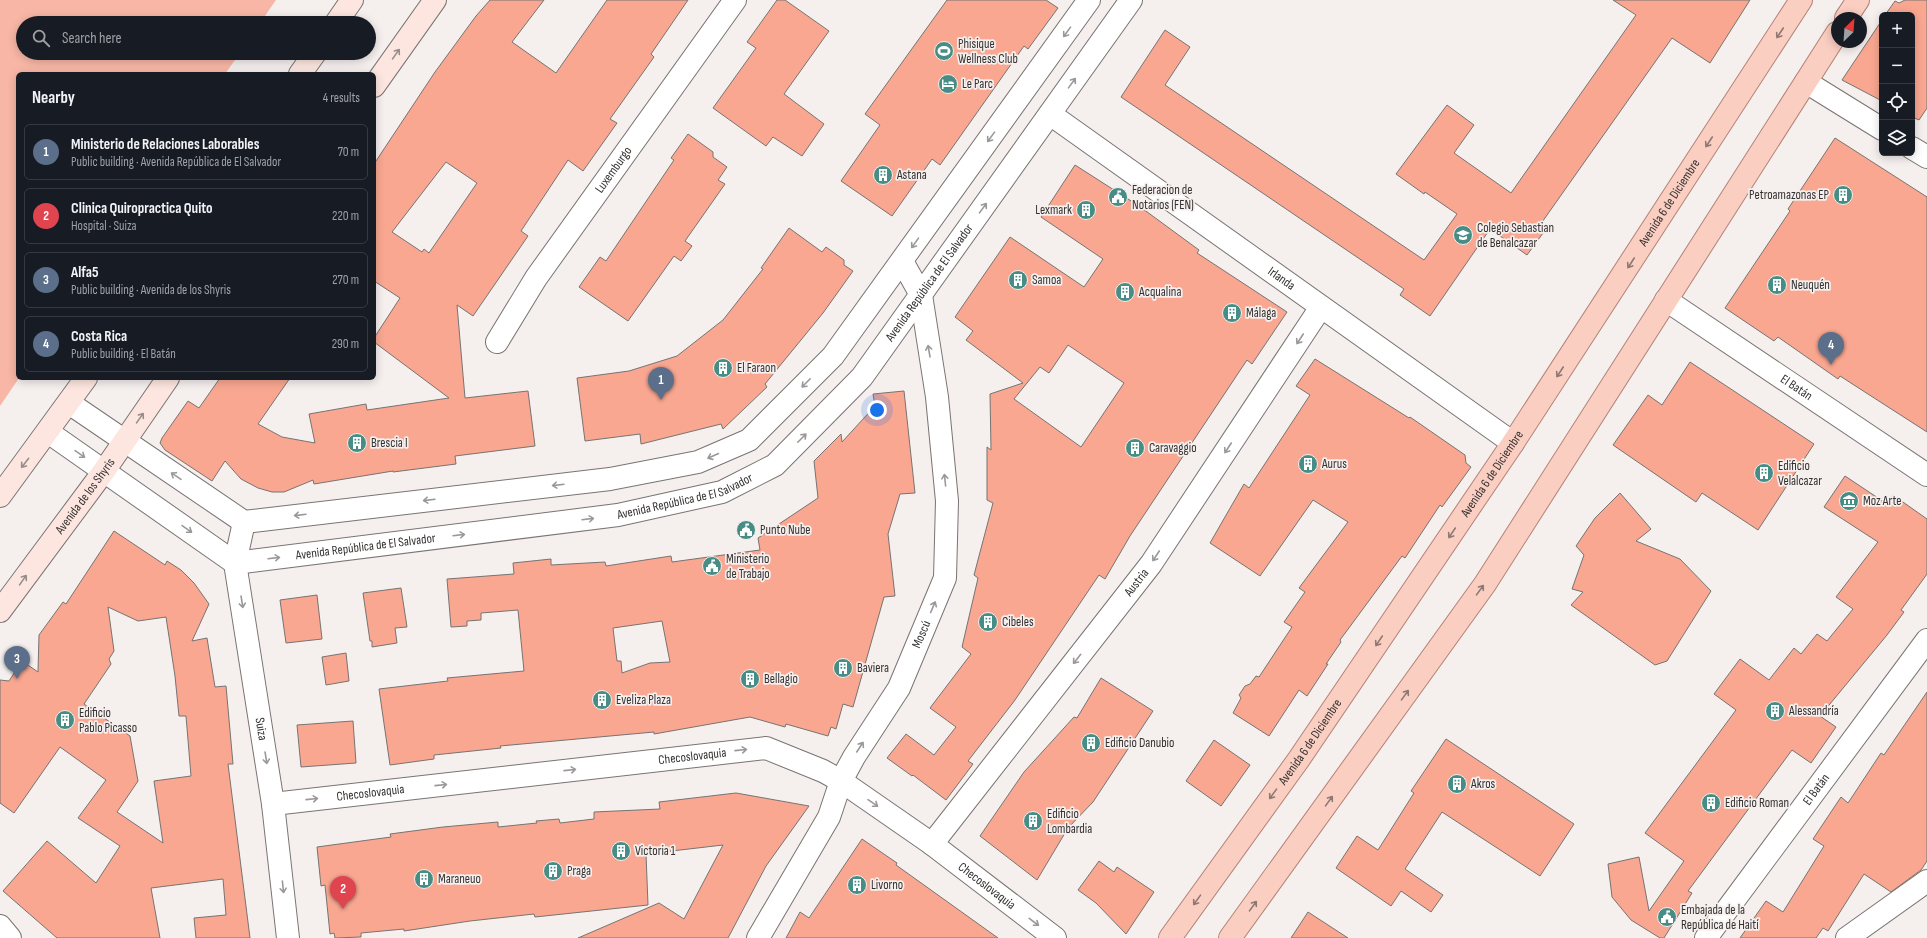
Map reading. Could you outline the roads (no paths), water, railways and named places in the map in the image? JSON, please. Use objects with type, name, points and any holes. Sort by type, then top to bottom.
[{"type":"main road","points":[[341,16],[352,0]]},
{"type":"main road","points":[[376,83],[435,0]]},
{"type":"main road","name":"Avenida 6 de Diciembre","points":[[1170,938],[1299,759],[1514,443],[1801,0]]},
{"type":"main road","points":[[1850,12],[1858,0]]},
{"type":"main road","points":[[1230,938],[1485,584],[1831,42]]},
{"type":"main road","points":[[301,72],[310,60]]},
{"type":"main road","points":[[0,496],[85,380]]},
{"type":"main road","name":"Avenida de los Shyris","points":[[0,612],[104,471],[167,380]]},
{"type":"street","name":"Luxemburgo","points":[[497,342],[536,278],[735,0]]},
{"type":"street","points":[[69,403],[244,522],[610,479],[698,462],[749,440],[834,356],[1089,0]]},
{"type":"street","name":"Avenida República de El Salvador","points":[[235,563],[618,515],[722,492],[775,465],[862,377],[1131,0]]},
{"type":"street","points":[[1806,82],[1879,127]]},
{"type":"street","name":"Irlanda","points":[[1050,114],[1514,443]]},
{"type":"street","points":[[1915,150],[1927,157]]},
{"type":"street","points":[[902,261],[921,295]]},
{"type":"street","name":"Moscú","points":[[758,938],[829,817],[841,781],[854,757],[899,688],[945,578],[947,501],[937,397],[921,295]]},
{"type":"street","name":"El Batán","points":[[1666,300],[1927,475]]},
{"type":"street","name":"Austria","points":[[932,844],[1151,564],[1321,307]]},
{"type":"street","points":[[48,432],[235,563]]},
{"type":"street","name":"Suiza","points":[[244,522],[235,563],[273,804],[288,938]]},
{"type":"street","name":"El Batán","points":[[1706,938],[1927,640]]},
{"type":"street","name":"Checoslovaquia","points":[[273,804],[766,748],[823,771],[841,781],[932,844],[1055,938]]},
{"type":"street","points":[[1847,938],[1927,881]]},
{"type":"street","points":[[0,926],[10,938]]},
{"type":"place","name":"Phisique Wellness Club","points":[[944,51]]},
{"type":"place","name":"Le Parc","points":[[948,84]]},
{"type":"place","name":"Astana","points":[[883,175]]},
{"type":"place","name":"Petroamazonas EP","points":[[1843,195]]},
{"type":"place","name":"Federacion de Notarios (FEN)","points":[[1118,197]]},
{"type":"place","name":"Lexmark","points":[[1086,210]]},
{"type":"place","name":"Colegio Sebastian de Benalcazar","points":[[1463,235]]},
{"type":"place","name":"Samoa","points":[[1018,280]]},
{"type":"place","name":"Neuquén","points":[[1777,285]]},
{"type":"place","name":"Acqualina","points":[[1125,292]]},
{"type":"place","name":"Málaga","points":[[1232,313]]},
{"type":"place","name":"Costa Rica","points":[[1831,365]]},
{"type":"place","name":"El Faraon","points":[[723,368]]},
{"type":"place","name":"Ministerio de Relaciones Laborables","points":[[661,400]]},
{"type":"place","name":"Brescia I","points":[[357,443]]},
{"type":"place","name":"Caravaggio","points":[[1135,448]]},
{"type":"place","name":"Aurus","points":[[1308,464]]},
{"type":"place","name":"Edificio Velalcazar","points":[[1764,473]]},
{"type":"place","name":"Moz Arte","points":[[1849,501]]},
{"type":"place","name":"Punto Nube","points":[[746,530]]},
{"type":"place","name":"Ministerio de Trabajo","points":[[712,566]]},
{"type":"place","name":"Cibeles","points":[[988,622]]},
{"type":"place","name":"Baviera","points":[[843,668]]},
{"type":"place","name":"Alfa5","points":[[17,679]]},
{"type":"place","name":"Bellagio","points":[[750,679]]},
{"type":"place","name":"Eveliza Plaza","points":[[602,700]]},
{"type":"place","name":"Alessandría","points":[[1775,711]]},
{"type":"place","name":"Edificio Pablo Picasso","points":[[65,720]]},
{"type":"place","name":"Edificio Danubio","points":[[1091,743]]},
{"type":"place","name":"Akros","points":[[1457,784]]},
{"type":"place","name":"Edificio Roman","points":[[1711,803]]},
{"type":"place","name":"Edificio Lombardia","points":[[1033,821]]},
{"type":"place","name":"Victoria 1","points":[[621,851]]},
{"type":"place","name":"Praga","points":[[553,871]]},
{"type":"place","name":"Maraneuo","points":[[424,879]]},
{"type":"place","name":"Livorno","points":[[857,885]]},
{"type":"place","name":"Clinica Quiropractica Quito","points":[[343,909]]},
{"type":"place","name":"Embajada de la República de Haití","points":[[1667,917]]}]
